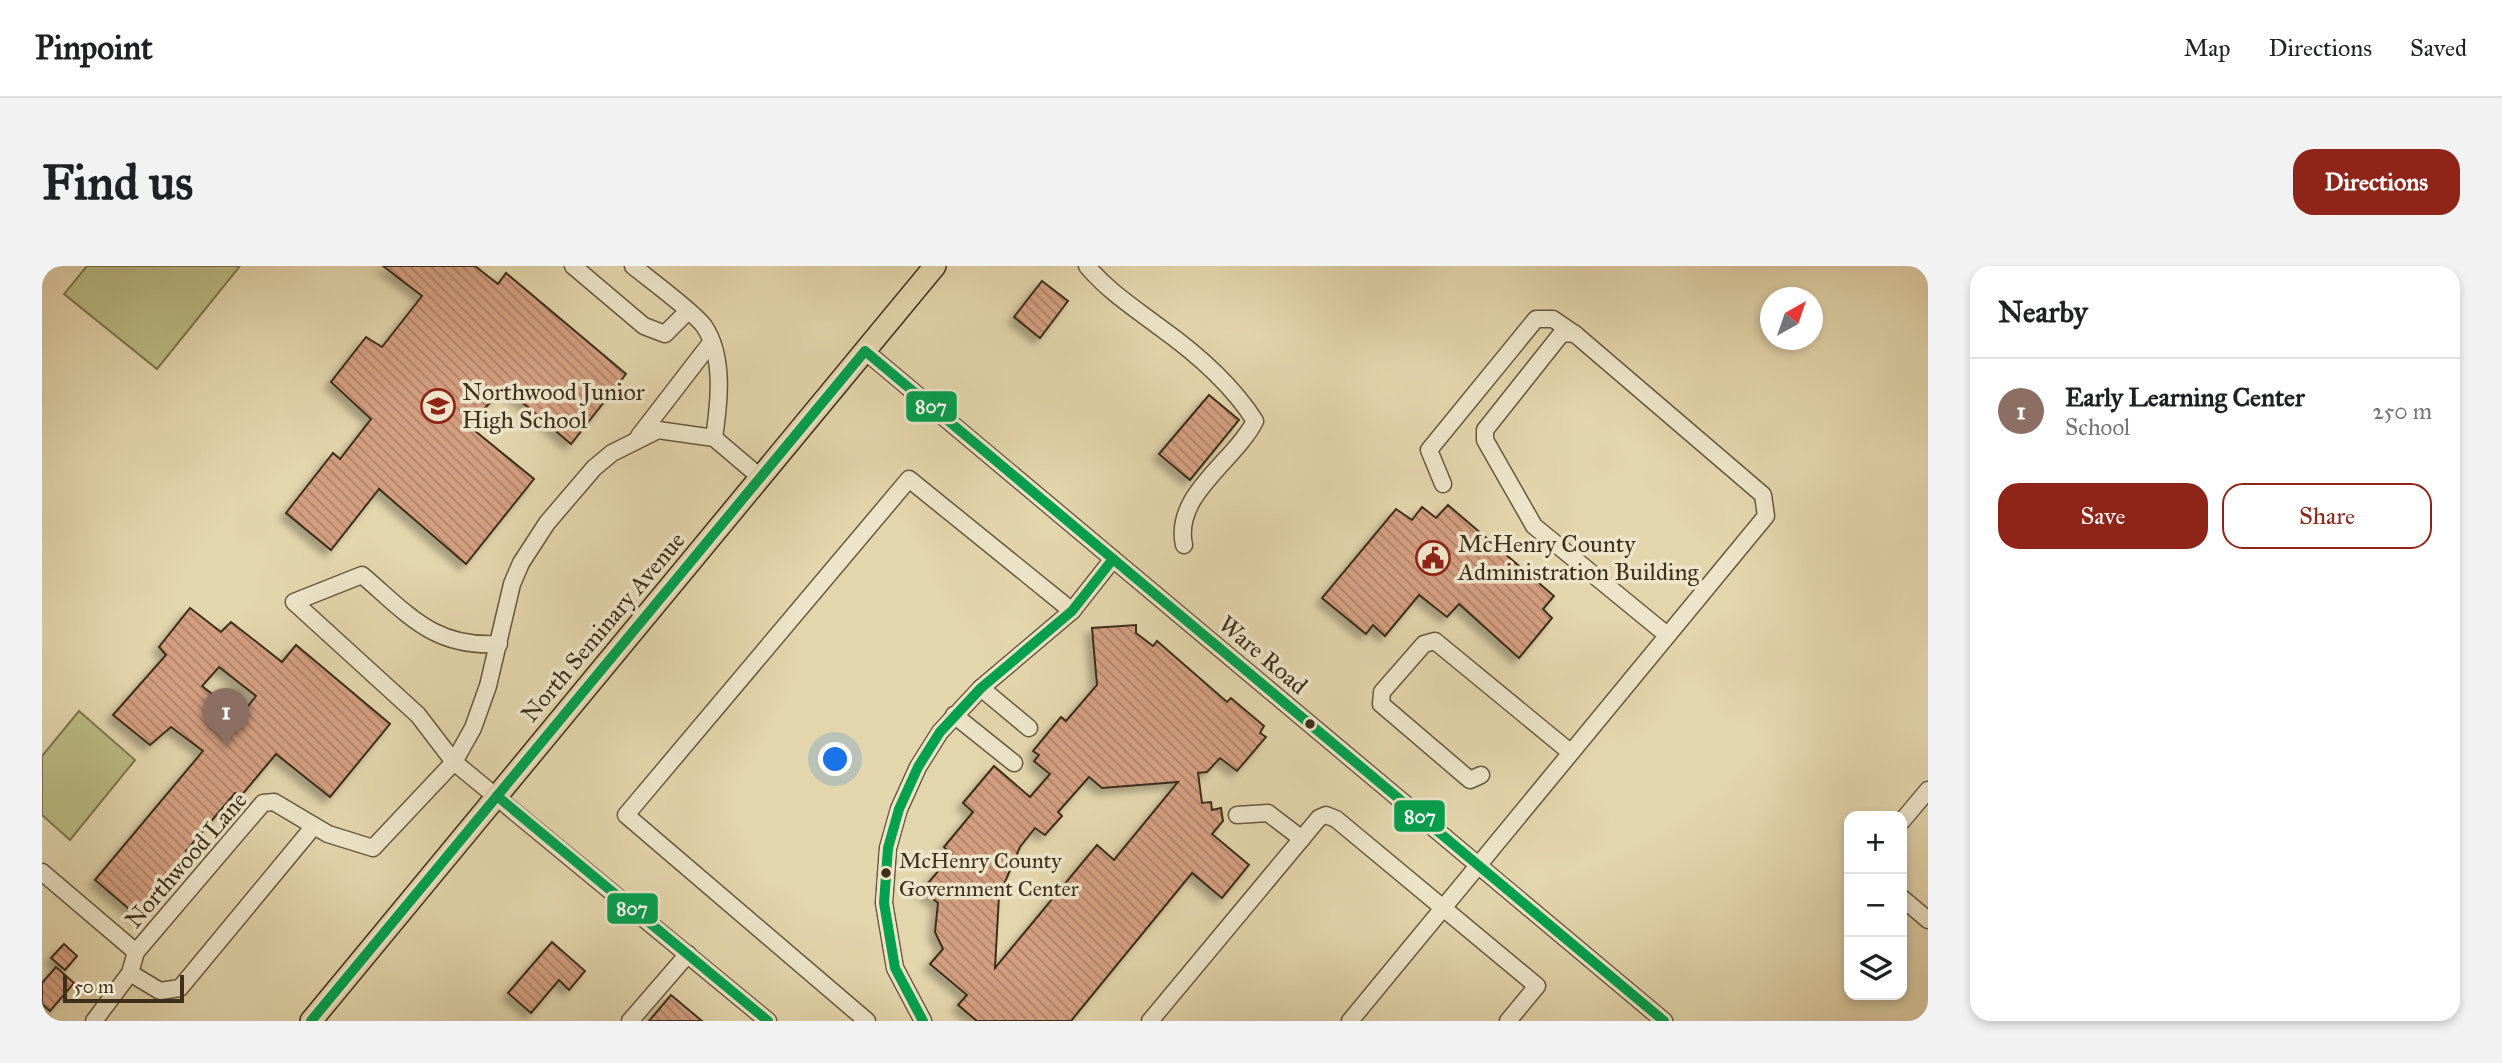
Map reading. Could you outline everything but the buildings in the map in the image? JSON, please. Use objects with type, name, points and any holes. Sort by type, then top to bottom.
[{"type":"main road","name":"North Seminary Avenue","points":[[311,1021],[935,266]]},
{"type":"street","points":[[573,266],[644,326],[665,334],[687,312]]},
{"type":"street","points":[[633,266],[704,326],[719,367],[719,401],[714,438],[760,477]]},
{"type":"street","points":[[1087,266],[1117,297],[1200,358],[1239,396],[1255,422],[1246,438],[1188,506],[1181,530],[1184,545]]},
{"type":"street","points":[[1350,1021],[1766,516],[1767,506],[1763,495],[1575,334],[1553,319],[1536,319],[1429,450],[1443,484]]},
{"type":"street","points":[[1575,334],[1562,333],[1485,430],[1485,440],[1534,526],[1667,635]]},
{"type":"street","points":[[637,438],[710,344]]},
{"type":"street","name":"Ware Road","points":[[865,351],[1664,1021]]},
{"type":"street","name":"Northwood Lane","points":[[94,1021],[130,973],[136,952],[263,803],[274,802],[328,834],[373,848],[454,762],[473,728],[499,644],[512,584],[521,563],[547,523],[594,468],[637,438],[658,430],[714,438]]},
{"type":"street","points":[[867,1021],[626,815],[909,479],[1072,611]]},
{"type":"street","points":[[923,1021],[895,968],[884,904],[888,848],[899,809],[918,767],[954,715],[981,688],[1072,611],[1113,559]]},
{"type":"street","points":[[499,644],[460,642],[430,633],[362,575],[294,602],[418,715],[454,762],[768,1021]]},
{"type":"street","points":[[1481,775],[1470,780],[1381,704],[1382,692],[1424,644],[1435,641],[1570,752]]},
{"type":"street","points":[[981,688],[1029,728]]},
{"type":"street","points":[[954,715],[1014,763]]},
{"type":"street","points":[[1907,815],[1926,792]]},
{"type":"street","points":[[1237,815],[1268,813],[1302,839]]},
{"type":"street","points":[[1150,1021],[1322,816],[1332,816],[1537,986],[1508,1021]]},
{"type":"street","points":[[130,973],[160,991],[170,992],[180,988],[314,826]]},
{"type":"street","points":[[42,872],[136,952]]},
{"type":"street","points":[[1907,902],[1928,920]]},
{"type":"street","points":[[630,1021],[688,954]]},
{"type":"green space","points":[[87,266],[240,266],[157,369],[64,294]]},
{"type":"green space","points":[[79,711],[135,760],[70,840],[42,815],[42,756]]},
{"type":"transit line","name":"807","points":[[311,1021],[865,351],[1664,1021]]},
{"type":"transit line","name":"807","points":[[923,1021],[895,968],[884,903],[888,848],[899,809],[918,767],[940,732],[981,688],[1072,611],[1113,559]]},
{"type":"transit line","name":"807","points":[[497,796],[768,1021]]},
{"type":"place","name":"Northwood Junior High School","points":[[438,406]]},
{"type":"place","name":"McHenry County Administration Building","points":[[1433,558]]},
{"type":"place","name":"Early Learning Center","points":[[226,746]]},
{"type":"place","name":"McHenry County Government Center","points":[[886,873]]}]
